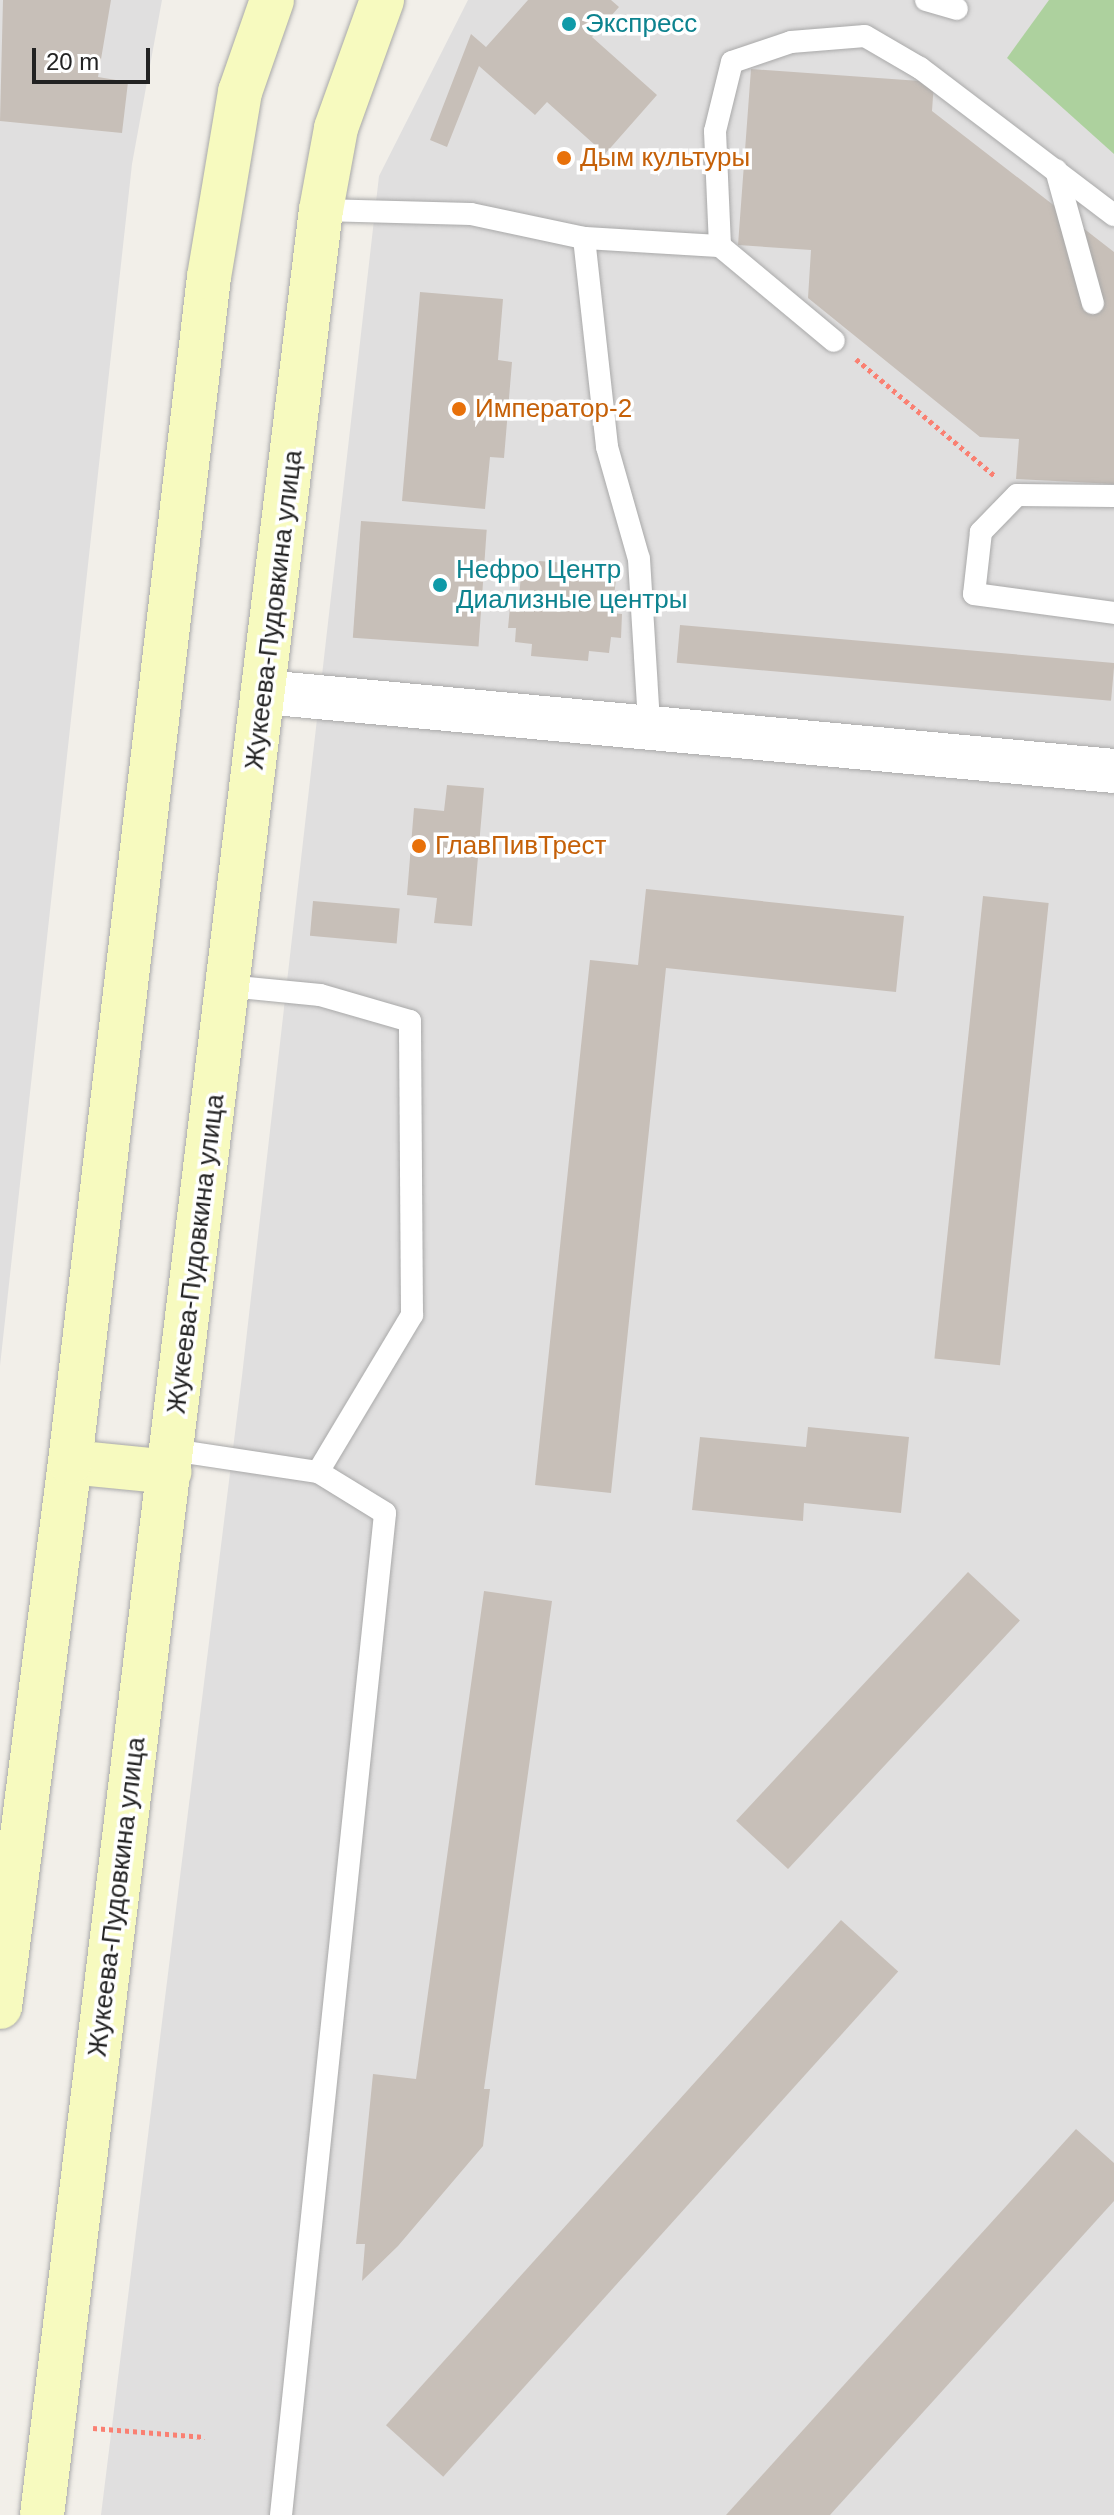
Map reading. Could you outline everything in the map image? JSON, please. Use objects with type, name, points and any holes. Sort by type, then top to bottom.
[{"type":"main road","points":[[0,2007],[70,1462],[209,277],[240,92],[272,0]]},
{"type":"main road","name":"Жукеева-Пудовкина улица","points":[[42,2515],[321,210],[336,128],[382,0]]},
{"type":"main road","points":[[70,1462],[171,1461]]},
{"type":"street","points":[[264,692],[649,724],[1114,771]]},
{"type":"lane","points":[[926,0],[957,9]]},
{"type":"lane","points":[[720,246],[715,131],[732,62],[791,42],[865,36],[920,68],[1114,215]]},
{"type":"lane","points":[[1056,170],[1093,303]]},
{"type":"lane","points":[[321,210],[471,214],[584,238],[720,246],[834,341]]},
{"type":"lane","points":[[584,238],[607,447],[639,559],[649,724]]},
{"type":"lane","points":[[1114,496],[1017,495],[981,532],[974,594],[1114,613]]},
{"type":"lane","points":[[229,986],[320,995],[410,1021],[412,1315],[318,1472]]},
{"type":"lane","points":[[171,1461],[318,1472],[385,1513],[281,2515]]},
{"type":"path","points":[[834,341],[1017,495]]},
{"type":"path","points":[[51,2425],[205,2437]]},
{"type":"shaded area","points":[[0,0],[162,0],[132,164],[0,1366]]},
{"type":"shaded area","points":[[468,0],[1114,0],[1114,2515],[101,2515],[242,1376],[379,176]]},
{"type":"green space","points":[[1049,0],[1114,0],[1114,154],[1007,58]]},
{"type":"building","points":[[3,0],[111,0],[98,77],[128,82],[122,133],[0,121]]},
{"type":"building","points":[[528,0],[611,0],[619,7],[592,37],[657,95],[605,154],[547,102],[535,115],[479,66],[447,147],[430,140],[471,34],[486,47]]},
{"type":"building","points":[[751,69],[934,82],[932,111],[1114,252],[1114,484],[1016,479],[1019,439],[980,437],[808,298],[811,250],[738,245]]},
{"type":"building","name":"Император-2","points":[[420,292],[503,299],[498,360],[512,362],[504,458],[490,457],[485,509],[402,501]]},
{"type":"building","name":"Нефро Центр Диализные центры","points":[[361,521],[487,530],[479,647],[353,638]]},
{"type":"building","points":[[539,561],[596,565],[595,577],[616,579],[612,613],[622,614],[621,638],[611,637],[609,653],[589,651],[588,661],[531,656],[532,644],[515,642],[516,628],[508,628],[510,607],[518,608],[521,575],[538,576]]},
{"type":"building","points":[[680,625],[1114,663],[1111,701],[677,663]]},
{"type":"building","points":[[447,785],[484,788],[472,926],[434,923],[437,898],[407,895],[414,808],[444,811]]},
{"type":"building","points":[[646,889],[904,916],[896,992],[666,968],[611,1493],[535,1485],[590,960],[638,965]]},
{"type":"building","points":[[983,896],[1049,903],[1000,1365],[934,1358]]},
{"type":"building","points":[[313,901],[400,909],[397,943],[310,936]]},
{"type":"building","points":[[808,1427],[909,1437],[901,1513],[804,1503],[803,1521],[692,1510],[700,1437],[806,1447]]},
{"type":"building","points":[[968,1572],[1020,1620],[788,1869],[736,1821]]},
{"type":"building","points":[[484,1591],[552,1601],[484,2089],[490,2089],[483,2146],[398,2246],[362,2281],[365,2244],[356,2244],[373,2074],[416,2079]]},
{"type":"building","points":[[841,1920],[898,1972],[443,2477],[386,2425]]},
{"type":"building","points":[[1076,2129],[1114,2163],[1114,2201],[830,2515],[726,2515]]},
{"type":"place","name":"Экспресс","points":[[569,24]]},
{"type":"place","name":"Дым культуры","points":[[564,158]]},
{"type":"place","name":"Император-2","points":[[459,409]]},
{"type":"place","name":"Нефро Центр Диализные центры","points":[[440,585]]},
{"type":"place","name":"ГлавПивТрест","points":[[419,846]]}]
